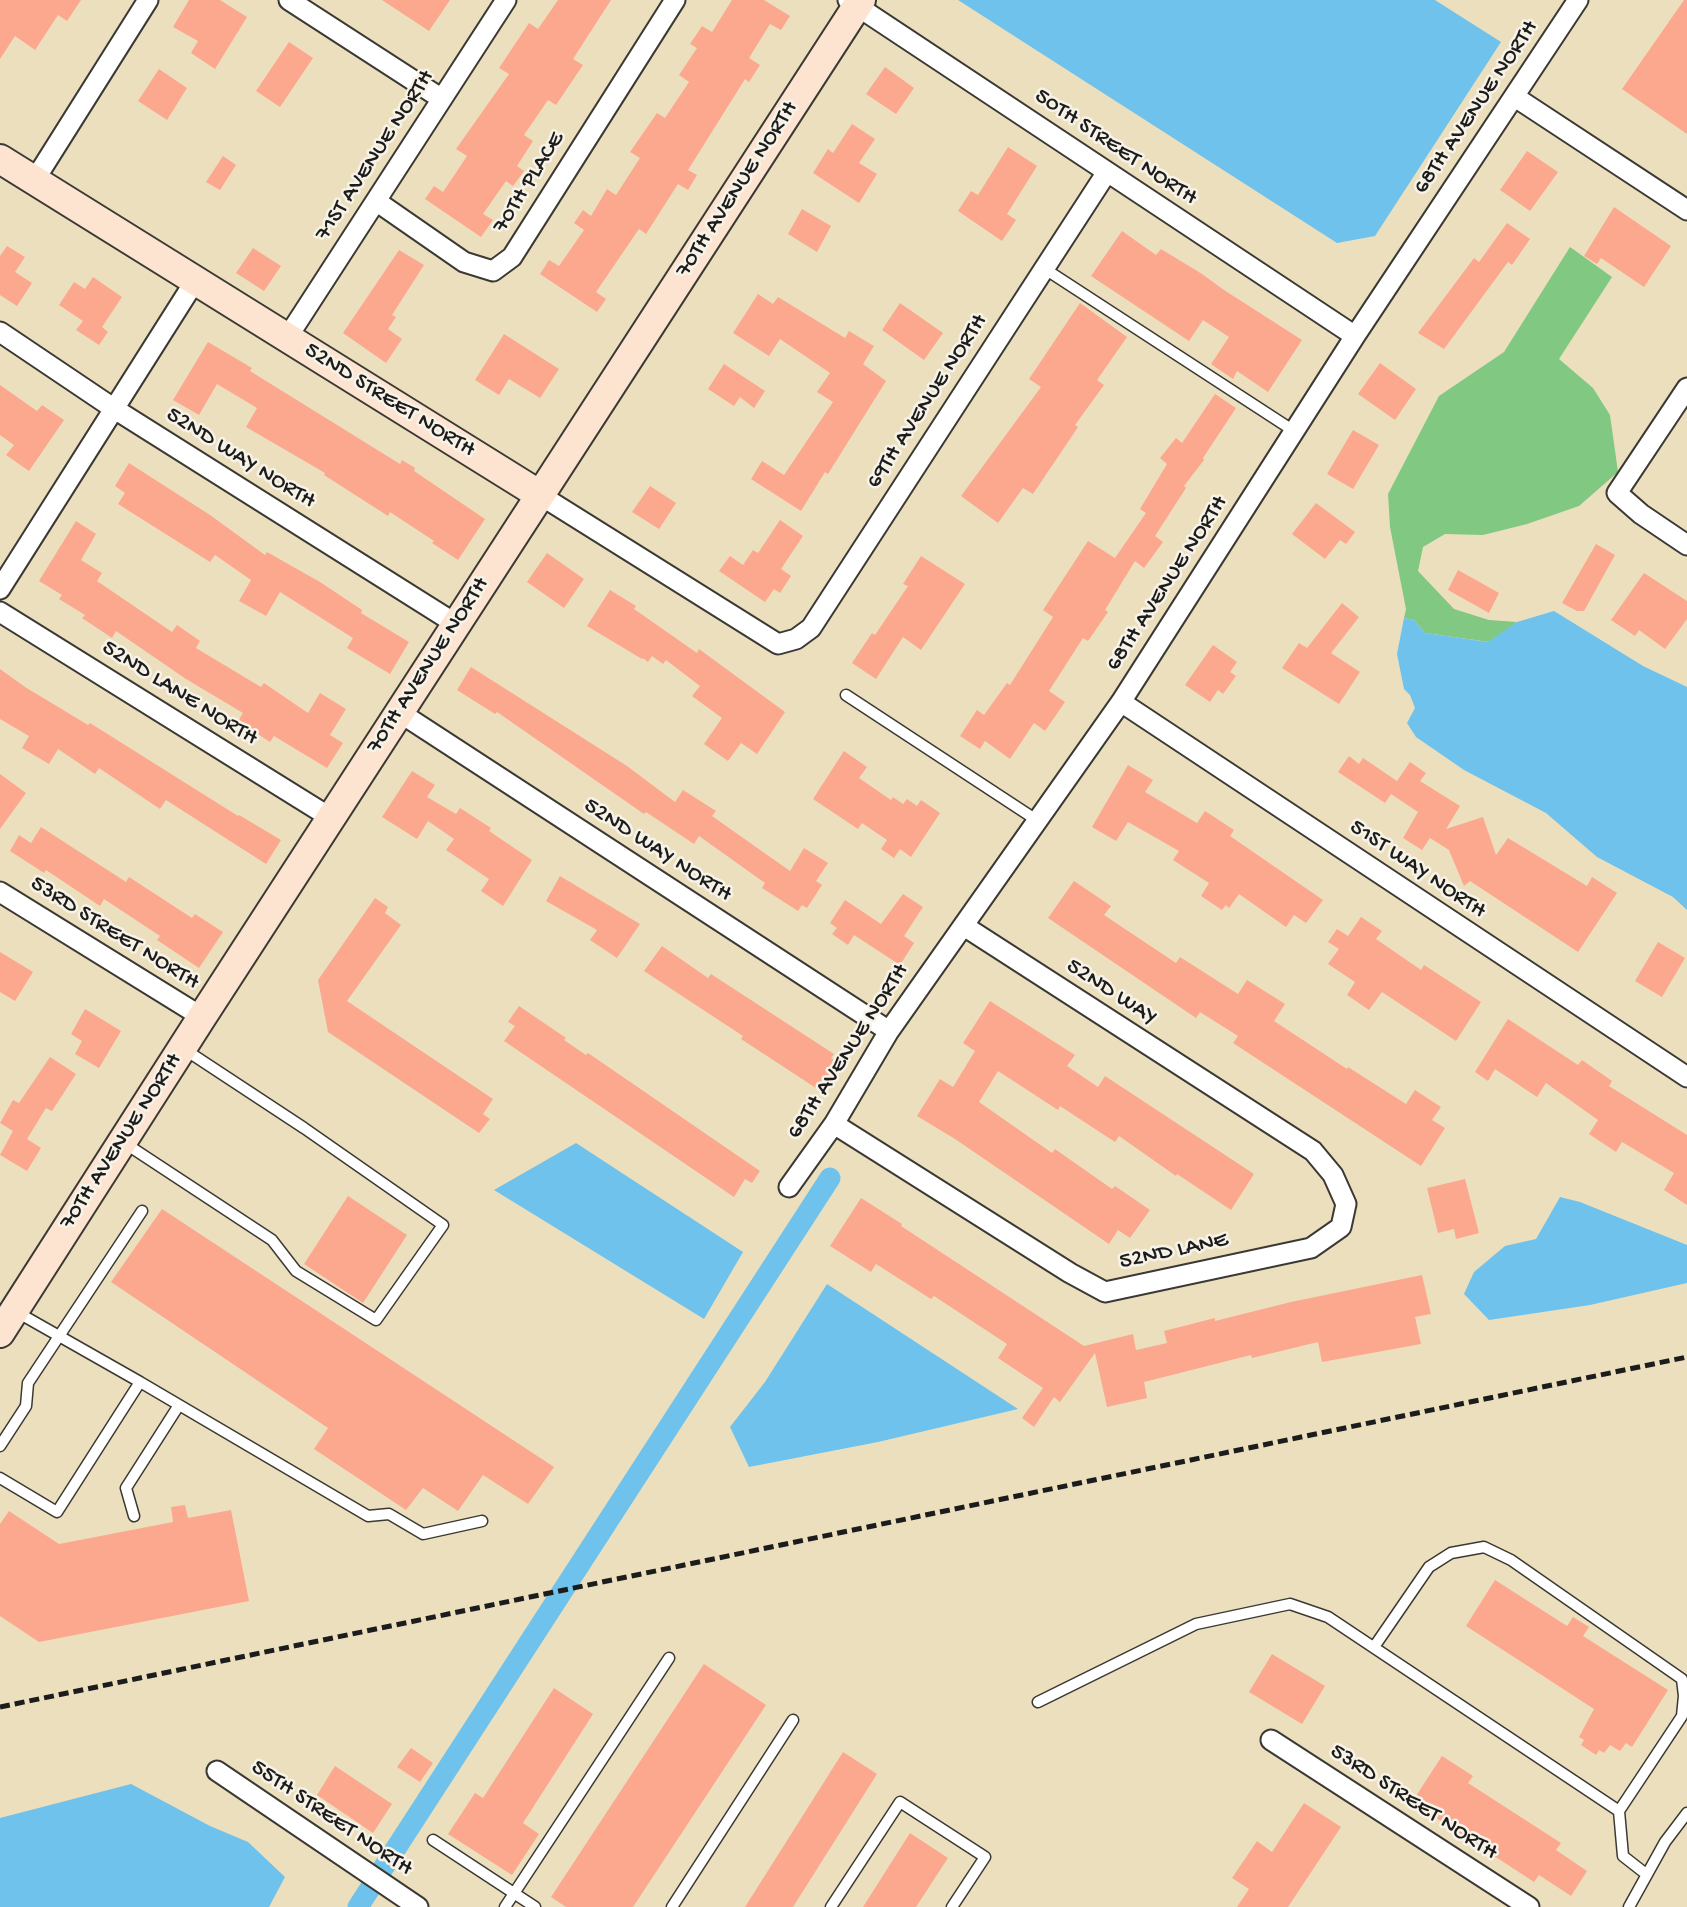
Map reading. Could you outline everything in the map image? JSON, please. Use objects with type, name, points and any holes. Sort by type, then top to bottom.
[{"type":"street","points":[[34,181],[148,0]]},
{"type":"street","points":[[289,0],[442,99]]},
{"type":"street","name":"71ST AVENUE NORTH","points":[[287,338],[506,0]]},
{"type":"street","name":"70TH PLACE","points":[[376,201],[464,262],[493,271],[512,257],[675,0]]},
{"type":"street","name":"68TH AVENUE NORTH","points":[[789,1187],[834,1124],[888,1031],[1121,702],[1355,335],[1578,0]]},
{"type":"street","name":"50TH STREET NORTH","points":[[855,2],[1355,335]]},
{"type":"street","name":"70TH AVENUE NORTH","points":[[7,1322],[855,2]]},
{"type":"street","points":[[1515,97],[1687,210]]},
{"type":"street","name":"52ND STREET NORTH","points":[[3,167],[34,181],[778,643]]},
{"type":"street","name":"69TH AVENUE NORTH","points":[[778,643],[796,639],[811,628],[1107,172]]},
{"type":"street","points":[[0,589],[195,281]]},
{"type":"street","name":"52ND WAY NORTH","points":[[0,332],[113,408],[456,624]]},
{"type":"street","points":[[1687,388],[1618,494],[1641,514],[1687,545]]},
{"type":"street","name":"52ND LANE NORTH","points":[[0,612],[331,818]]},
{"type":"street","name":"51ST WAY NORTH","points":[[1121,702],[1687,1077]]},
{"type":"street","name":"52ND WAY NORTH","points":[[399,712],[888,1031]]},
{"type":"street","name":"53RD STREET NORTH","points":[[0,891],[202,1017]]},
{"type":"street","name":"52ND WAY","points":[[964,926],[1232,1100]]},
{"type":"street","name":"52ND LANE","points":[[834,1124],[1070,1273],[1105,1292],[1311,1248],[1340,1227],[1346,1204],[1334,1175],[1312,1151],[1232,1100]]},
{"type":"street","name":"53RD STREET NORTH","points":[[1271,1740],[1529,1907]]},
{"type":"street","name":"55TH STREET NORTH","points":[[217,1772],[417,1906]]},
{"type":"lane","points":[[1045,269],[1294,430]]},
{"type":"lane","points":[[846,695],[1038,821]]},
{"type":"lane","points":[[122,1142],[272,1240],[296,1271],[376,1320],[443,1225],[183,1048]]},
{"type":"lane","points":[[0,1446],[26,1406],[27,1383],[142,1211]]},
{"type":"lane","points":[[7,1322],[58,1335],[368,1516],[389,1514],[423,1534],[482,1521]]},
{"type":"lane","points":[[0,1478],[57,1512],[140,1382]]},
{"type":"lane","points":[[134,1516],[126,1488],[179,1405]]},
{"type":"lane","points":[[1374,1647],[1429,1567],[1451,1553],[1485,1547],[1511,1560],[1682,1679],[1682,1716],[1619,1811],[1623,1856],[1646,1874]]},
{"type":"lane","points":[[1038,1702],[1196,1624],[1290,1604],[1328,1617],[1619,1811]]},
{"type":"lane","points":[[505,1907],[669,1658]]},
{"type":"lane","points":[[672,1907],[793,1720]]},
{"type":"lane","points":[[831,1907],[900,1802],[985,1857],[952,1907]]},
{"type":"lane","points":[[1629,1907],[1665,1842],[1687,1813]]},
{"type":"lane","points":[[433,1840],[535,1907]]},
{"type":"green space","points":[[1570,247],[1612,277],[1559,359],[1593,388],[1610,415],[1618,472],[1579,506],[1527,524],[1483,535],[1445,534],[1423,547],[1418,571],[1454,609],[1489,620],[1517,622],[1489,642],[1425,633],[1414,620],[1404,618],[1406,609],[1390,527],[1388,494],[1439,396],[1504,352]]},
{"type":"water","points":[[958,0],[1435,0],[1501,42],[1375,236],[1337,243]]},
{"type":"water","points":[[1554,611],[1643,666],[1687,687],[1687,910],[1673,897],[1597,857],[1546,813],[1464,770],[1416,737],[1407,723],[1415,708],[1410,695],[1404,689],[1397,654],[1404,618],[1414,620],[1425,633],[1488,642],[1517,622]]},
{"type":"water","points":[[576,1143],[743,1252],[704,1319],[494,1190]]},
{"type":"water","points":[[1560,1197],[1580,1202],[1687,1245],[1687,1283],[1590,1305],[1489,1320],[1464,1294],[1474,1272],[1505,1246],[1536,1239]]},
{"type":"water","points":[[827,1284],[1018,1409],[878,1442],[749,1467],[730,1427],[765,1382]]},
{"type":"water","points":[[131,1784],[210,1826],[248,1842],[285,1877],[269,1907],[0,1907],[0,1818]]},
{"type":"building","points":[[0,0],[81,0],[67,21],[58,15],[35,50],[15,36],[0,59]]},
{"type":"building","points":[[189,0],[220,0],[247,17],[215,69],[191,53],[198,41],[173,27]]},
{"type":"building","points":[[382,0],[450,0],[429,31]]},
{"type":"building","points":[[558,0],[611,0],[573,59],[583,65],[556,105],[548,100],[524,135],[533,141],[517,166],[524,171],[513,186],[506,181],[483,214],[493,220],[481,237],[425,199],[434,186],[443,192],[467,156],[456,149],[509,74],[499,68],[529,23],[538,29]]},
{"type":"building","points":[[732,0],[764,0],[790,16],[781,30],[770,24],[749,58],[760,65],[749,82],[745,79],[688,170],[697,175],[688,190],[678,184],[646,234],[639,229],[596,292],[606,299],[597,312],[540,274],[549,260],[559,266],[584,230],[574,223],[583,210],[591,216],[607,189],[616,195],[640,158],[630,152],[657,113],[665,118],[689,82],[679,75],[697,48],[690,44],[702,26],[712,32]]},
{"type":"building","points":[[1684,0],[1687,0],[1687,134],[1622,89]]},
{"type":"building","points":[[289,42],[313,58],[280,107],[256,91]]},
{"type":"building","points":[[885,67],[914,88],[896,114],[866,94]]},
{"type":"building","points":[[159,69],[187,88],[167,120],[138,101]]},
{"type":"building","points":[[852,124],[875,139],[859,163],[877,174],[859,203],[813,173],[828,149],[833,153]]},
{"type":"building","points":[[1008,147],[1037,166],[1007,214],[1016,220],[1002,241],[958,211],[971,191],[978,195]]},
{"type":"building","points":[[1527,151],[1558,172],[1530,211],[1500,190]]},
{"type":"building","points":[[223,156],[236,165],[220,190],[206,182]]},
{"type":"building","points":[[1614,207],[1671,246],[1644,287],[1601,258],[1597,264],[1584,256]]},
{"type":"building","points":[[802,209],[831,226],[817,252],[788,234]]},
{"type":"building","points":[[1507,223],[1530,239],[1512,265],[1508,262],[1444,349],[1418,333],[1474,258],[1479,262]]},
{"type":"building","points":[[1122,231],[1156,255],[1161,249],[1302,340],[1268,392],[1237,371],[1233,379],[1211,364],[1229,337],[1203,320],[1189,341],[1091,276]]},
{"type":"building","points":[[7,246],[25,257],[15,272],[32,283],[17,306],[0,295],[0,256]]},
{"type":"building","points":[[253,248],[281,266],[264,291],[236,273]]},
{"type":"building","points":[[399,250],[424,265],[392,315],[396,317],[388,329],[402,339],[386,363],[343,333]]},
{"type":"building","points":[[93,277],[122,297],[102,327],[108,332],[99,345],[76,330],[83,321],[59,305],[74,282],[85,289]]},
{"type":"building","points":[[758,294],[773,304],[778,297],[845,338],[849,331],[874,346],[863,364],[886,381],[828,474],[825,472],[801,511],[751,479],[762,461],[784,475],[833,402],[817,392],[830,373],[780,339],[769,356],[733,333]]},
{"type":"building","points":[[900,303],[943,333],[924,360],[882,330]]},
{"type":"building","points":[[1080,303],[1127,337],[1097,380],[1104,385],[1075,425],[1078,427],[1033,494],[1023,488],[998,523],[961,496],[1041,387],[1029,379]]},
{"type":"building","points":[[504,334],[559,369],[540,398],[509,379],[499,395],[475,380]]},
{"type":"building","points":[[208,342],[400,464],[402,460],[415,468],[414,471],[485,519],[458,560],[390,512],[388,516],[324,475],[325,473],[246,427],[257,408],[217,384],[199,415],[173,400]]},
{"type":"building","points":[[1380,363],[1416,389],[1395,420],[1358,394]]},
{"type":"building","points":[[724,364],[765,391],[754,408],[740,397],[734,406],[708,389]]},
{"type":"building","points":[[0,385],[37,411],[42,405],[64,420],[29,471],[6,455],[14,445],[0,435]]},
{"type":"building","points":[[1215,394],[1236,408],[1204,460],[1184,486],[1186,488],[1155,536],[1163,542],[1144,568],[1135,561],[1105,610],[1108,612],[1088,641],[1083,638],[1049,691],[1065,702],[1045,731],[1034,723],[1010,759],[985,741],[980,749],[960,736],[977,710],[984,715],[1007,683],[1010,685],[1053,617],[1043,610],[1088,541],[1115,558],[1146,513],[1140,509],[1167,464],[1160,458],[1176,438],[1182,443]]},
{"type":"building","points":[[1353,430],[1379,445],[1353,489],[1327,474]]},
{"type":"building","points":[[129,463],[210,515],[265,555],[267,552],[320,582],[362,610],[361,613],[409,642],[390,674],[347,648],[353,638],[280,592],[266,616],[239,601],[251,580],[215,555],[210,562],[118,504],[125,493],[115,486]]},
{"type":"building","points":[[650,486],[676,503],[659,529],[632,512]]},
{"type":"building","points":[[1316,503],[1355,532],[1346,544],[1340,540],[1325,559],[1292,534]]},
{"type":"building","points":[[780,520],[803,536],[781,569],[791,576],[780,593],[774,589],[765,602],[719,571],[730,556],[743,565],[753,550],[758,553]]},
{"type":"building","points":[[76,521],[96,534],[81,560],[102,573],[97,581],[172,632],[177,625],[200,641],[196,648],[261,687],[264,683],[308,713],[320,693],[346,709],[330,735],[343,743],[327,768],[274,736],[270,742],[238,721],[243,713],[186,679],[116,631],[112,638],[82,618],[85,615],[59,599],[62,595],[39,581]]},
{"type":"building","points":[[1596,544],[1615,555],[1584,611],[1577,611],[1562,603]]},
{"type":"building","points":[[547,553],[584,579],[564,608],[527,582]]},
{"type":"building","points":[[921,556],[965,584],[921,650],[903,637],[876,679],[852,663],[872,633],[875,635],[908,586],[903,584]]},
{"type":"building","points":[[1458,570],[1499,593],[1489,613],[1448,590]]},
{"type":"building","points":[[1644,573],[1687,601],[1687,619],[1665,649],[1639,630],[1635,636],[1611,620]]},
{"type":"building","points":[[610,590],[636,606],[634,609],[697,653],[699,649],[785,712],[757,754],[741,743],[728,761],[704,744],[722,718],[692,696],[700,686],[666,660],[663,664],[652,656],[648,662],[587,626]]},
{"type":"building","points":[[1342,603],[1359,617],[1331,653],[1360,672],[1339,704],[1282,668],[1299,643],[1307,648]]},
{"type":"building","points":[[1213,645],[1237,662],[1230,672],[1236,676],[1223,694],[1218,690],[1210,702],[1185,685]]},
{"type":"building","points":[[471,667],[627,766],[675,802],[683,790],[716,811],[712,816],[790,871],[804,848],[828,863],[816,881],[822,885],[807,908],[802,905],[798,911],[762,888],[765,883],[699,836],[694,844],[646,812],[644,814],[497,712],[495,714],[457,690]]},
{"type":"building","points":[[0,669],[25,687],[88,725],[90,723],[281,840],[266,864],[166,800],[160,809],[99,768],[95,774],[58,749],[49,764],[22,748],[29,736],[0,719]]},
{"type":"building","points":[[844,751],[867,767],[859,778],[891,800],[893,797],[903,804],[907,799],[917,806],[921,800],[940,813],[911,857],[900,849],[894,858],[881,849],[887,840],[862,823],[858,829],[813,799]]},
{"type":"building","points":[[1349,756],[1359,764],[1363,758],[1397,781],[1410,762],[1426,773],[1420,781],[1460,806],[1446,829],[1483,817],[1496,855],[1508,838],[1587,886],[1592,877],[1617,893],[1578,952],[1470,881],[1464,886],[1449,850],[1430,838],[1422,850],[1403,838],[1418,812],[1391,794],[1385,803],[1338,772]]},
{"type":"building","points":[[1128,765],[1153,780],[1145,792],[1197,823],[1205,811],[1234,830],[1230,836],[1323,900],[1306,923],[1294,915],[1286,927],[1239,894],[1229,908],[1226,905],[1222,910],[1201,896],[1209,883],[1173,860],[1179,851],[1128,822],[1116,841],[1092,827]]},
{"type":"building","points":[[412,771],[435,785],[427,797],[456,814],[460,808],[532,860],[503,906],[481,891],[489,879],[446,850],[454,839],[428,821],[417,839],[382,817]]},
{"type":"building","points":[[0,774],[26,793],[0,829]]},
{"type":"building","points":[[41,827],[126,882],[129,877],[192,918],[195,914],[223,932],[199,968],[157,940],[160,936],[104,899],[100,906],[46,870],[44,873],[10,851],[19,835],[31,843]]},
{"type":"building","points":[[560,876],[640,924],[617,958],[590,940],[597,930],[546,901]]},
{"type":"building","points":[[1074,881],[1111,906],[1104,915],[1176,963],[1180,957],[1238,994],[1247,980],[1285,1004],[1274,1021],[1347,1069],[1348,1067],[1406,1104],[1415,1090],[1441,1107],[1432,1120],[1445,1128],[1421,1166],[1233,1043],[1238,1036],[1200,1012],[1196,1018],[1048,918]]},
{"type":"building","points":[[903,894],[923,907],[904,936],[914,943],[900,965],[854,935],[848,945],[832,934],[837,928],[830,923],[845,900],[881,924]]},
{"type":"building","points":[[375,898],[388,907],[385,913],[401,925],[347,1001],[493,1099],[483,1114],[490,1119],[479,1133],[328,1032],[318,980]]},
{"type":"building","points":[[1361,917],[1382,931],[1376,939],[1421,970],[1424,965],[1481,1002],[1456,1041],[1382,992],[1369,1010],[1347,995],[1355,982],[1328,964],[1339,949],[1328,942],[1337,929],[1348,936]]},
{"type":"building","points":[[1658,942],[1685,958],[1662,997],[1635,981]]},
{"type":"building","points":[[662,946],[708,978],[711,974],[834,1054],[831,1058],[840,1063],[822,1092],[644,971]]},
{"type":"building","points":[[0,952],[33,972],[15,1001],[0,992]]},
{"type":"building","points":[[990,1001],[1075,1055],[1067,1066],[1098,1087],[1105,1076],[1254,1174],[1231,1210],[1119,1136],[1115,1142],[1060,1106],[1058,1110],[998,1071],[979,1102],[1052,1153],[1055,1149],[1112,1189],[1115,1186],[1150,1210],[1130,1238],[1118,1230],[1109,1244],[917,1116],[940,1079],[953,1087],[975,1051],[963,1043]]},
{"type":"building","points":[[519,1006],[566,1038],[564,1040],[586,1055],[588,1053],[760,1171],[752,1183],[745,1179],[734,1197],[504,1041],[515,1026],[508,1022]]},
{"type":"building","points":[[85,1009],[121,1031],[99,1068],[75,1054],[82,1041],[71,1034]]},
{"type":"building","points":[[1508,1019],[1578,1065],[1582,1060],[1612,1081],[1609,1086],[1687,1135],[1687,1205],[1664,1190],[1674,1173],[1622,1142],[1616,1152],[1589,1134],[1598,1120],[1546,1083],[1537,1097],[1495,1069],[1488,1081],[1475,1072]]},
{"type":"building","points":[[50,1057],[76,1074],[52,1111],[46,1108],[27,1139],[41,1148],[27,1171],[0,1155],[13,1131],[0,1123],[13,1100],[19,1103]]},
{"type":"building","points":[[1465,1179],[1479,1233],[1456,1239],[1454,1229],[1438,1233],[1427,1188]]},
{"type":"building","points":[[348,1196],[407,1235],[363,1303],[304,1264]]},
{"type":"building","points":[[861,1198],[1084,1346],[1133,1334],[1136,1350],[1167,1343],[1164,1331],[1422,1275],[1431,1314],[1415,1317],[1421,1344],[1322,1362],[1318,1342],[1252,1358],[1251,1355],[1144,1382],[1147,1398],[1107,1407],[1095,1353],[1060,1402],[1054,1397],[1034,1427],[1022,1418],[1043,1388],[998,1358],[1007,1344],[934,1296],[931,1299],[876,1264],[871,1272],[830,1246]]},
{"type":"building","points":[[162,1209],[554,1467],[528,1504],[483,1475],[458,1511],[423,1488],[406,1510],[314,1449],[328,1428],[111,1282]]},
{"type":"building","points":[[185,1505],[188,1518],[231,1510],[249,1601],[39,1642],[0,1616],[0,1524],[9,1511],[59,1544],[173,1522],[171,1507]]},
{"type":"building","points":[[1495,1580],[1567,1626],[1573,1617],[1589,1627],[1583,1636],[1668,1690],[1632,1747],[1626,1743],[1620,1751],[1610,1745],[1604,1753],[1599,1750],[1596,1755],[1581,1745],[1584,1740],[1579,1737],[1594,1709],[1466,1626]]},
{"type":"building","points":[[1272,1654],[1325,1686],[1302,1724],[1249,1692]]},
{"type":"building","points":[[704,1664],[766,1705],[633,1907],[566,1907],[551,1897]]},
{"type":"building","points":[[554,1688],[593,1714],[523,1823],[539,1834],[512,1875],[448,1834],[475,1793],[483,1798]]},
{"type":"building","points":[[411,1748],[433,1763],[420,1782],[397,1767]]},
{"type":"building","points":[[843,1752],[877,1774],[793,1907],[745,1907]]},
{"type":"building","points":[[1442,1756],[1473,1776],[1468,1783],[1561,1843],[1556,1850],[1587,1871],[1571,1896],[1539,1875],[1534,1882],[1427,1812],[1431,1806],[1416,1796]]},
{"type":"building","points":[[335,1766],[392,1804],[373,1833],[317,1795]]},
{"type":"building","points":[[1304,1803],[1341,1827],[1288,1907],[1237,1907],[1249,1889],[1232,1878],[1257,1841],[1272,1852]]},
{"type":"building","points":[[910,1833],[948,1858],[916,1907],[863,1907]]},
{"type":"waterway","points":[[358,1907],[830,1178]]},
{"type":"railway","points":[[0,1707],[1687,1357]]}]
